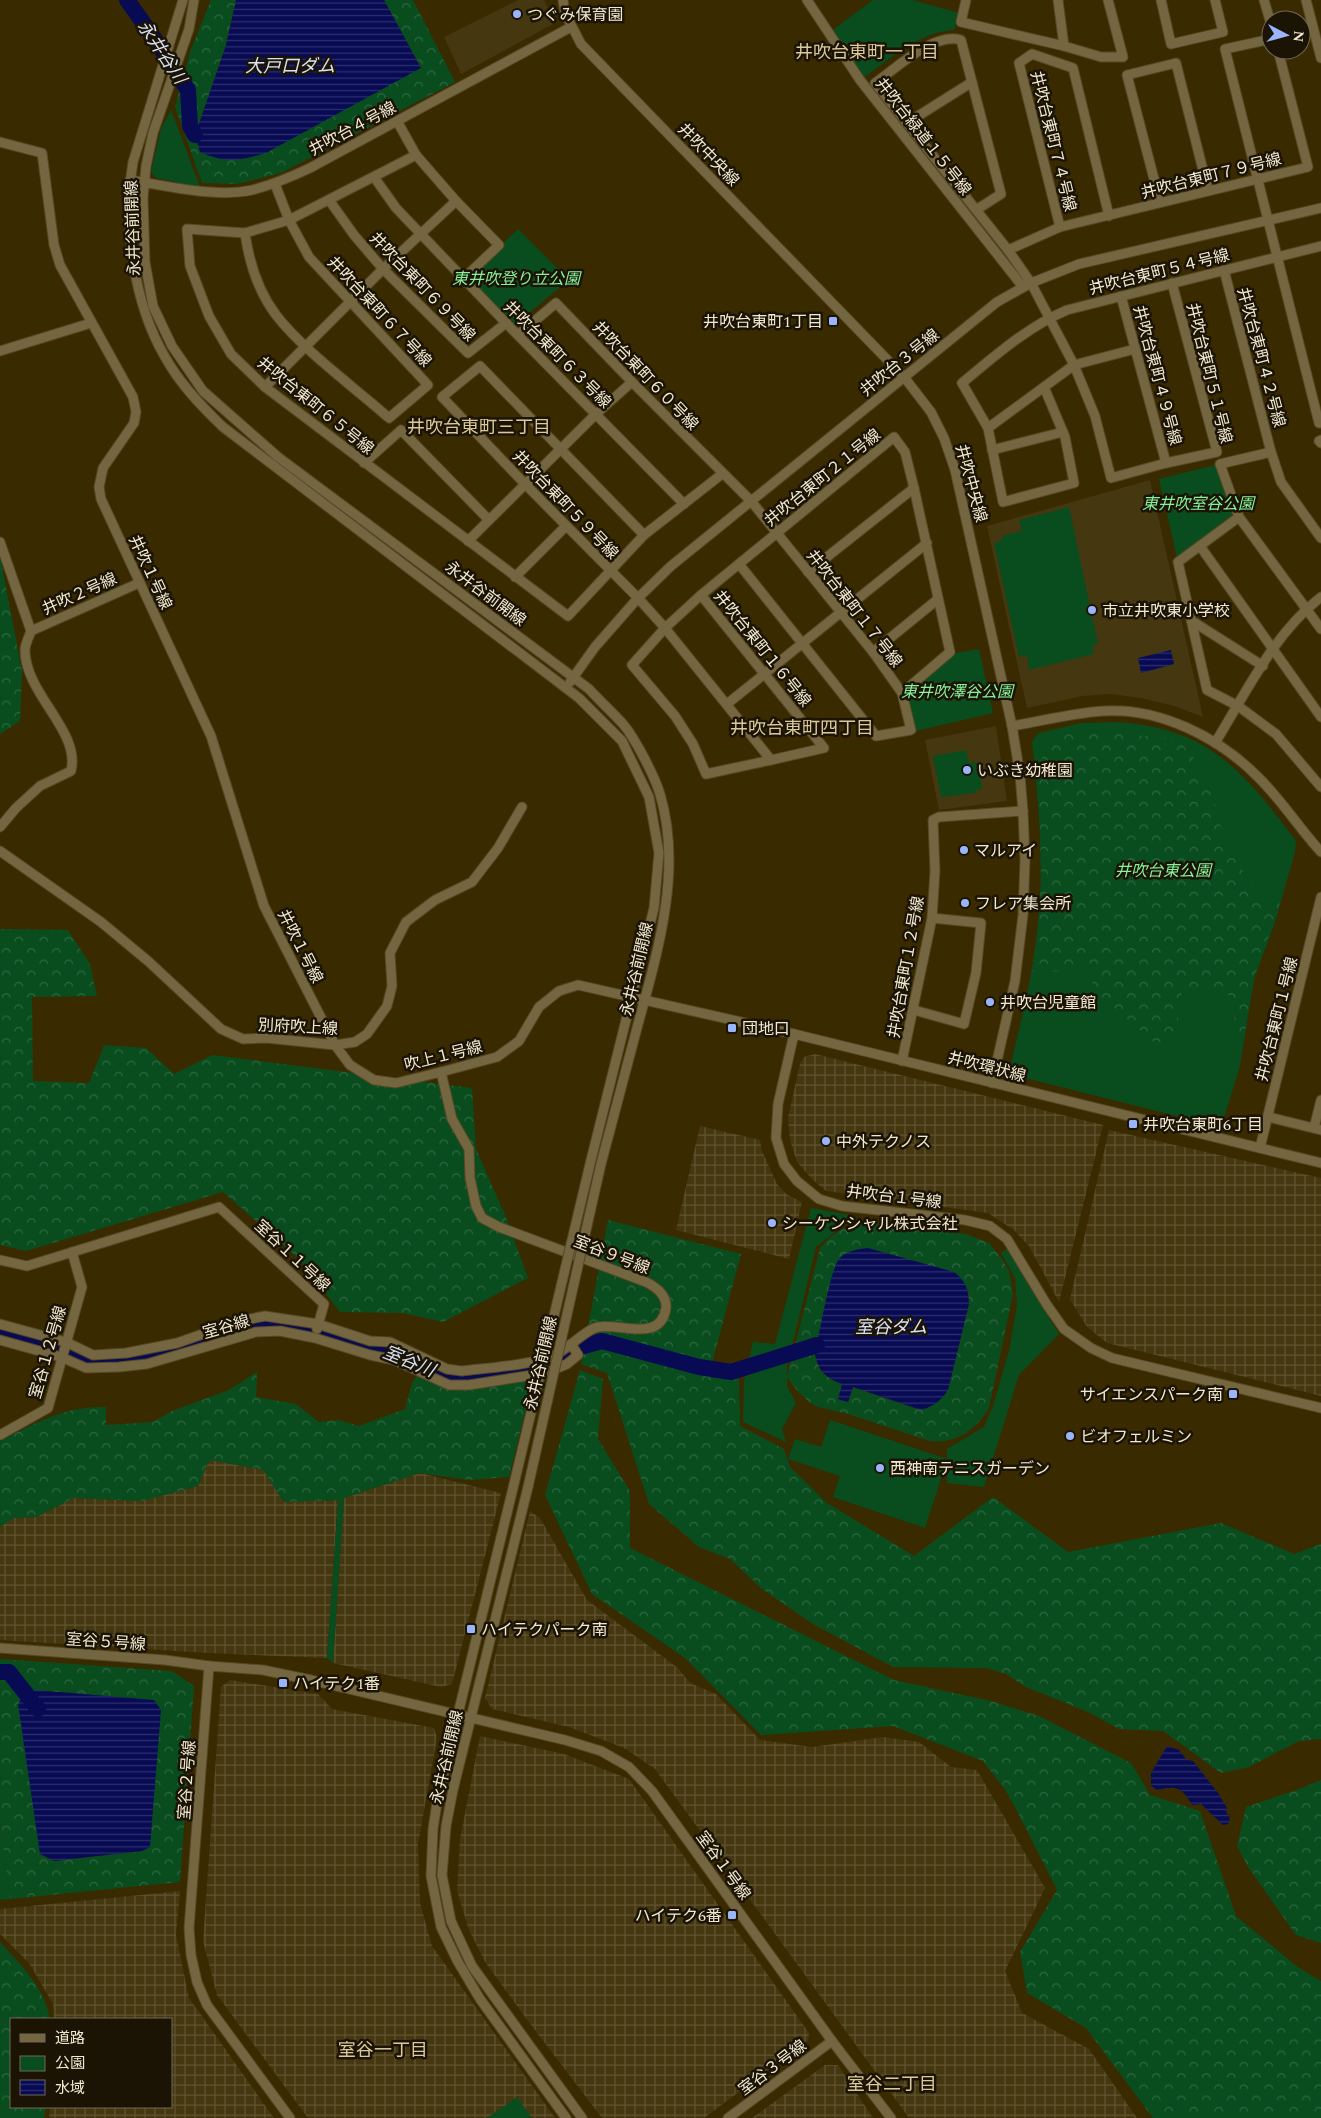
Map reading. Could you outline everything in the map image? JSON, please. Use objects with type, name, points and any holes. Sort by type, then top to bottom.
[{"type":"street","name":"永井谷前開線","points":[[183,0],[133,162],[130,180],[132,260],[147,317],[165,357],[194,399],[223,427],[579,698],[622,741],[649,797],[659,853],[654,908],[456,1714],[438,1796],[433,1829],[431,1876],[441,1928],[458,1962],[480,1998],[566,2118]]},
{"type":"street","name":"永井谷前開線","points":[[194,0],[189,29],[153,133],[144,182],[145,262],[153,306],[172,346],[203,391],[278,457],[589,689],[624,726],[646,764],[660,794],[668,838],[668,891],[659,941],[602,1164],[528,1486],[471,1718],[446,1826],[442,1875],[451,1921],[472,1966],[582,2118]]},
{"type":"street","name":"井吹中央線","points":[[563,0],[565,13],[581,44],[904,377],[931,412],[944,438],[955,470],[1012,726],[1020,775],[1023,811],[1025,860],[1023,915],[1014,981],[992,1083]]},
{"type":"street","name":"井吹台緑道１５号線","points":[[807,0],[860,80],[1027,285]]},
{"type":"street","points":[[966,0],[961,22],[1064,46],[1101,57],[1123,57],[1108,0]]},
{"type":"street","points":[[1058,0],[1064,46]]},
{"type":"street","points":[[1161,0],[1172,44],[1223,32],[1215,0]]},
{"type":"street","points":[[1306,0],[1321,58]]},
{"type":"street","name":"井吹台４号線","points":[[130,180],[221,193],[250,191],[275,184],[310,168],[571,27]]},
{"type":"street","points":[[976,210],[1001,194],[962,40],[953,38],[933,42],[875,83],[976,210],[1008,250],[1027,285]]},
{"type":"street","points":[[1261,41],[1225,49],[1276,257],[1319,423],[1321,423]]},
{"type":"street","name":"井吹台東町７４号線","points":[[1060,227],[1020,63],[1032,54],[1073,68],[1109,216]]},
{"type":"street","name":"井吹台東町７９号線","points":[[1008,250],[1060,227],[1308,167],[1281,60]]},
{"type":"street","points":[[1160,202],[1127,75],[1176,63],[1208,190]]},
{"type":"street","points":[[907,123],[972,82]]},
{"type":"street","points":[[398,121],[416,155],[456,201],[499,245],[464,278]]},
{"type":"street","name":"井吹１号線","points":[[0,142],[42,153],[56,252],[60,265],[133,397],[136,412],[134,423],[103,468],[99,487],[101,499],[211,736],[264,906],[335,1045]]},
{"type":"street","name":"井吹台東町６５号線","points":[[416,155],[290,220],[245,233],[187,229],[190,266],[209,316],[231,354],[265,387],[568,616],[610,570]]},
{"type":"street","name":"井吹台東町６３号線","points":[[374,177],[396,208],[421,235],[684,504]]},
{"type":"street","name":"井吹台東町６７号線","points":[[245,233],[249,257],[260,287],[276,314],[306,346],[389,418],[428,385],[309,257],[290,220],[275,184]]},
{"type":"street","name":"井吹台東町６９号線","points":[[329,200],[354,235],[383,269],[468,354],[506,323]]},
{"type":"street","points":[[265,387],[383,269],[456,201]]},
{"type":"street","name":"井吹台３号線","points":[[566,688],[595,647],[638,598],[671,566],[995,303],[1027,285],[1079,264],[1321,208]]},
{"type":"street","name":"井吹台東町５４号線","points":[[988,428],[962,383],[1020,336],[1050,318],[1067,310],[1321,246]]},
{"type":"street","name":"井吹台東町４２号線","points":[[1224,270],[1271,452],[1281,482],[1321,538]]},
{"type":"street","name":"井吹台東町５１号線","points":[[1166,463],[1217,452],[1172,283]]},
{"type":"street","name":"井吹台東町４９号線","points":[[1027,285],[1050,318],[1074,365],[1094,416],[1111,478],[1166,463],[1121,296]]},
{"type":"street","name":"井吹台東町６０号線","points":[[518,335],[556,303],[722,474],[751,501]]},
{"type":"street","points":[[0,351],[91,323]]},
{"type":"street","points":[[1044,387],[1063,432],[1074,483],[1003,502],[988,428],[1074,365],[1135,349]]},
{"type":"street","name":"井吹台東町５９号線","points":[[644,535],[480,366],[442,397],[638,598],[665,628],[771,760]]},
{"type":"street","points":[[468,541],[596,414],[632,382]]},
{"type":"street","points":[[364,463],[401,430],[489,520]]},
{"type":"street","points":[[992,450],[1063,432]]},
{"type":"street","name":"井吹台東町２１号線","points":[[771,760],[706,774],[692,744],[674,716],[632,665],[665,628],[701,595],[894,438],[905,452],[950,652],[902,693]]},
{"type":"street","name":"井吹台東町４２号線","points":[[1271,452],[1220,464],[1240,517],[1321,629]]},
{"type":"street","points":[[610,570],[644,535],[722,474]]},
{"type":"street","points":[[808,572],[914,488]]},
{"type":"street","name":"井吹台東町１７号線","points":[[739,564],[876,736],[910,730],[902,693],[841,611],[751,501]]},
{"type":"street","points":[[1240,517],[1178,562],[1206,690],[1238,706],[1276,734],[1321,787]]},
{"type":"street","points":[[515,577],[566,526]]},
{"type":"street","points":[[0,542],[31,631],[24,648],[27,667],[39,694],[70,743],[74,762],[72,771],[40,786],[16,808],[0,827]]},
{"type":"street","points":[[727,704],[927,543]]},
{"type":"street","points":[[1200,546],[1321,717]]},
{"type":"street","name":"井吹２号線","points":[[31,631],[139,583]]},
{"type":"street","name":"井吹台東町１６号線","points":[[701,595],[824,748],[771,760]]},
{"type":"street","points":[[1215,742],[1274,650],[1306,609],[1321,597]]},
{"type":"street","points":[[873,652],[938,599]]},
{"type":"street","points":[[1192,621],[1263,666]]},
{"type":"street","points":[[1012,726],[1103,711],[1138,713],[1179,724],[1215,742],[1258,776],[1321,852]]},
{"type":"street","name":"別府吹上線","points":[[0,851],[101,922],[148,961],[221,1030],[243,1039],[266,1038],[335,1045],[355,1042],[367,1034],[387,1006],[392,986],[390,953],[406,922],[435,900],[472,882],[498,848],[522,807]]},
{"type":"street","name":"井吹台東町１２号線","points":[[902,1061],[932,918],[935,871],[933,820],[940,817],[1023,811]]},
{"type":"street","name":"井吹台東町１号線","points":[[1260,1148],[1321,897]]},
{"type":"street","points":[[914,1010],[964,1024],[976,973],[981,923],[932,918]]},
{"type":"street","name":"吹上１号線","points":[[335,1045],[350,1066],[374,1080],[396,1083],[497,1057],[519,1041],[539,1007],[558,991],[578,985],[645,1000]]},
{"type":"street","name":"井吹環状線","points":[[645,1000],[794,1034],[1321,1163]]},
{"type":"street","name":"井吹台１号線","points":[[794,1034],[778,1104],[776,1138],[784,1164],[797,1181],[819,1199],[842,1206],[965,1220],[990,1226],[1007,1240],[1064,1329],[1091,1348],[1112,1358],[1321,1408]]},
{"type":"street","name":"室谷９号線","points":[[318,1324],[370,1341],[390,1342],[447,1369],[462,1371],[553,1356],[596,1327],[646,1329],[658,1325],[665,1315],[666,1303],[658,1289],[646,1282],[499,1227],[482,1218],[476,1206],[470,1178],[469,1149],[452,1119],[441,1072]]},
{"type":"street","points":[[1268,1117],[1318,1129],[1321,1100]]},
{"type":"street","name":"室谷１１号線","points":[[0,1260],[27,1266],[219,1207],[324,1304],[318,1324]]},
{"type":"street","name":"室谷１２号線","points":[[0,1435],[48,1408],[82,1287],[72,1252]]},
{"type":"street","points":[[0,1324],[66,1342],[93,1355],[126,1353],[177,1343],[240,1321],[265,1316],[318,1324],[315,1338]]},
{"type":"street","name":"室谷線","points":[[0,1340],[61,1357],[86,1368],[118,1367],[147,1364],[256,1332],[280,1331],[315,1338],[370,1355],[394,1360],[449,1385],[469,1385],[546,1373],[567,1364],[578,1355],[571,1344]]},
{"type":"street","name":"室谷５号線","points":[[0,1648],[164,1660],[209,1666]]},
{"type":"street","points":[[209,1666],[263,1670],[456,1714]]},
{"type":"street","name":"室谷２号線","points":[[209,1666],[190,1928],[191,1955],[197,1982],[208,2005],[290,2118]]},
{"type":"street","name":"室谷１号線","points":[[456,1714],[582,1745],[601,1751],[628,1767],[652,1791],[832,2041],[890,2118]]},
{"type":"street","name":"室谷３号線","points":[[728,2118],[832,2041]]},
{"type":"shaded area","points":[[518,0],[544,0],[555,23],[461,74],[444,37]]},
{"type":"shaded area","name":"市立井吹東小学校","points":[[1150,480],[1203,717],[1174,706],[1141,698],[1110,694],[1083,696],[1027,708],[987,526]]},
{"type":"shaded area","name":"いぶき幼稚園","points":[[996,726],[1007,801],[939,810],[925,740]]},
{"type":"shaded area","points":[[815,1054],[1103,1125],[1059,1302],[1029,1246],[1014,1230],[988,1213],[826,1191],[812,1179],[797,1162],[790,1140],[788,1118],[800,1064],[804,1057]]},
{"type":"shaded area","points":[[700,1126],[760,1140],[762,1151],[777,1184],[786,1194],[802,1202],[789,1259],[676,1230]]},
{"type":"shaded area","points":[[1109,1130],[1321,1178],[1321,1396],[1107,1343],[1087,1327],[1070,1299]]},
{"type":"shaded area","points":[[212,1460],[263,1470],[284,1502],[338,1500],[327,1658],[208,1653],[0,1640],[0,1527],[13,1518],[36,1517],[74,1498],[142,1501],[198,1486],[208,1463]]},
{"type":"shaded area","points":[[420,1473],[501,1493],[452,1684],[441,1687],[333,1663],[344,1498]]},
{"type":"shaded area","points":[[530,1511],[540,1518],[587,1600],[678,1668],[690,1683],[716,1694],[760,1740],[812,1747],[883,1737],[919,1742],[951,1767],[977,1770],[1045,1888],[1005,1971],[1022,2013],[1089,2049],[1137,2118],[909,2118],[655,1769],[624,1748],[569,1727],[492,1709],[485,1698]]},
{"type":"shaded area","points":[[230,1680],[318,1694],[332,1709],[434,1728],[437,1738],[418,1844],[420,1903],[432,1946],[555,2118],[308,2118],[217,1995],[203,1941],[221,1687]]},
{"type":"shaded area","points":[[480,1736],[564,1754],[629,1779],[809,2033],[808,2041],[704,2118],[602,2118],[485,1962],[469,1930],[457,1891],[460,1839]]},
{"type":"shaded area","points":[[180,1891],[176,1935],[189,1998],[274,2118],[49,2118],[50,2108],[172,2108],[172,2018],[54,2018],[53,2004],[29,1963],[0,1934],[0,1909]]},
{"type":"shaded area","points":[[825,2065],[838,2065],[873,2118],[752,2118]]},
{"type":"green space","points":[[211,0],[236,0],[226,45],[421,68],[384,0],[413,0],[455,82],[281,173],[237,184],[202,183],[175,107],[190,52]]},
{"type":"green space","points":[[873,0],[912,0],[959,13],[954,30],[941,32],[917,41],[860,80],[829,33]]},
{"type":"green space","points":[[171,110],[200,187],[156,178],[151,172],[161,129]]},
{"type":"green space","name":"東井吹登り立公園","points":[[518,229],[569,280],[513,326],[468,278]]},
{"type":"green space","name":"東井吹室谷公園","points":[[1220,464],[1239,517],[1178,562],[1159,479]]},
{"type":"green space","points":[[1069,507],[1098,644],[1092,645],[1094,654],[1029,670],[1027,655],[1019,657],[994,543],[1002,541],[1002,536],[1022,531],[1019,520]]},
{"type":"green space","points":[[0,556],[22,671],[20,721],[0,734]]},
{"type":"green space","name":"東井吹澤谷公園","points":[[979,649],[993,713],[916,731],[907,699],[908,693],[956,653]]},
{"type":"green space","name":"井吹台東公園","points":[[1119,722],[1166,730],[1192,740],[1210,750],[1227,762],[1257,791],[1296,841],[1295,852],[1275,922],[1254,979],[1240,1066],[1221,1127],[1017,1076],[1011,1064],[1032,966],[1041,885],[1037,790],[1032,742],[1038,733],[1082,723]]},
{"type":"green space","name":"井吹台東公園","points":[[1061,728],[1176,739],[1191,754],[1213,789],[1217,817],[1239,866],[1262,901],[1268,902],[1273,897],[1281,900],[1254,979],[1244,1037],[1239,1037],[1226,985],[1210,991],[1182,989],[1175,1039],[1155,1043],[1090,987],[1100,970],[1081,958],[1066,970],[1037,974],[1032,971],[1038,931],[1041,881],[1040,819],[1035,769]]},
{"type":"green space","points":[[966,750],[969,763],[978,762],[982,789],[976,790],[975,793],[941,797],[933,756]]},
{"type":"green space","points":[[0,929],[68,930],[90,964],[97,996],[32,997],[33,1081],[89,1083],[104,1045],[146,1048],[174,1074],[212,1055],[472,1088],[476,1149],[505,1215],[528,1278],[443,1322],[403,1313],[340,1312],[298,1258],[223,1192],[26,1251],[0,1245]]},
{"type":"green space","points":[[811,1208],[855,1216],[816,1247],[787,1367],[787,1386],[796,1403],[782,1429],[786,1442],[743,1422],[744,1381],[753,1342],[775,1344]]},
{"type":"green space","points":[[608,1220],[741,1254],[711,1367],[739,1379],[740,1426],[784,1449],[790,1467],[827,1503],[914,1556],[993,1497],[1068,1552],[1221,1523],[1294,1554],[1321,1544],[1321,1739],[1299,1741],[1249,1767],[1221,1773],[1163,1731],[1119,1729],[1088,1712],[1026,1687],[1006,1674],[986,1668],[893,1667],[813,1624],[762,1589],[730,1559],[699,1547],[649,1504],[607,1373],[581,1364]]},
{"type":"green space","points":[[856,1221],[966,1234],[989,1243],[1002,1259],[1009,1271],[1013,1294],[989,1408],[978,1423],[964,1434],[948,1440],[930,1441],[848,1414],[818,1407],[809,1402],[787,1377],[820,1248],[830,1237]],"holes":[[[968,1289],[969,1304],[948,1390],[921,1410],[853,1387],[848,1401],[838,1399],[842,1384],[827,1376],[818,1365],[815,1354]]]},
{"type":"green space","points":[[1009,1248],[1031,1289],[1059,1334],[1019,1375],[984,1487],[947,1483],[946,1463],[925,1528],[833,1497],[840,1476],[788,1459],[795,1439],[821,1447],[830,1420],[947,1459],[947,1449],[984,1427],[993,1406],[1009,1351],[1017,1305],[1015,1278],[1001,1253]]},
{"type":"green space","points":[[580,1370],[603,1379],[598,1439],[630,1491],[630,1548],[894,1680],[991,1701],[1039,1716],[1131,1763],[1150,1795],[1200,1811],[1236,1916],[1299,1968],[1321,1981],[1321,2118],[1153,2118],[1086,2028],[1027,1993],[1020,1952],[1057,1890],[1004,1788],[983,1761],[893,1726],[761,1735],[685,1658],[592,1594],[545,1495]]},
{"type":"green space","points":[[257,1372],[256,1397],[296,1404],[319,1422],[339,1420],[359,1426],[405,1409],[412,1383],[416,1377],[422,1377],[452,1391],[533,1379],[509,1477],[469,1480],[420,1473],[338,1500],[284,1502],[263,1470],[212,1460],[208,1463],[198,1486],[142,1501],[74,1498],[36,1517],[14,1518],[0,1527],[0,1441],[51,1417],[91,1407],[106,1407],[106,1425],[153,1422],[172,1411],[229,1390]]},
{"type":"green space","points":[[344,1498],[333,1663],[327,1658],[338,1500]]},
{"type":"green space","points":[[0,1659],[172,1671],[194,1686],[180,1882],[10,1899],[0,1824]],"holes":[[[142,1851],[54,1861],[40,1854]]]},
{"type":"green space","points":[[1321,1780],[1321,1943],[1296,1935],[1248,1867],[1237,1846],[1246,1807]]},
{"type":"green space","points":[[0,1824],[10,1899],[0,1900]]},
{"type":"green space","points":[[0,1942],[24,1968],[37,1987],[43,1997],[50,2018],[10,2018],[10,2108],[46,2108],[44,2118],[0,2118]]},
{"type":"green space","points":[[517,2097],[532,2118],[487,2118]]},
{"type":"water","name":"大戸口ダム","points":[[236,0],[384,0],[421,68],[266,153],[233,160],[210,156],[200,152],[195,135],[226,45]]},
{"type":"water","points":[[1171,650],[1174,664],[1141,673],[1138,658]]},
{"type":"water","name":"室谷ダム","points":[[868,1248],[954,1272],[966,1286],[969,1304],[948,1390],[940,1400],[921,1410],[853,1387],[848,1402],[838,1399],[842,1384],[824,1373],[816,1360],[815,1354],[822,1319],[832,1276],[839,1259],[849,1252]]},
{"type":"water","points":[[36,1690],[154,1700],[161,1710],[150,1847],[142,1851],[54,1861],[40,1854],[18,1704],[24,1695]]},
{"type":"water","points":[[1167,1746],[1179,1750],[1186,1759],[1193,1761],[1227,1808],[1226,1812],[1230,1818],[1228,1824],[1223,1825],[1201,1804],[1192,1805],[1185,1794],[1178,1789],[1157,1790],[1151,1786],[1151,1773]]},
{"type":"waterway","name":"永井谷川","points":[[127,0],[188,90],[190,126],[195,135]]},
{"type":"waterway","name":"室谷川","points":[[0,1331],[90,1359],[128,1359],[168,1353],[200,1344],[251,1324],[273,1323],[325,1332],[369,1348],[401,1356],[450,1378],[487,1376],[516,1371],[568,1355],[580,1347],[602,1341],[699,1367],[731,1372],[817,1345]]},
{"type":"waterway","points":[[0,1672],[9,1672],[38,1709]]},
{"type":"place","name":"つぐみ保育園","points":[[517,14]]},
{"type":"place","name":"井吹台東町1丁目","points":[[833,321]]},
{"type":"place","name":"市立井吹東小学校","points":[[1092,610]]},
{"type":"place","name":"いぶき幼稚園","points":[[967,770]]},
{"type":"place","name":"マルアイ","points":[[964,850]]},
{"type":"place","name":"フレア集会所","points":[[965,903]]},
{"type":"place","name":"井吹台児童館","points":[[990,1002]]},
{"type":"place","name":"団地口","points":[[732,1028]]},
{"type":"place","name":"井吹台東町6丁目","points":[[1133,1124]]},
{"type":"place","name":"中外テクノス","points":[[826,1141]]},
{"type":"place","name":"シーケンシャル株式会社","points":[[772,1223]]},
{"type":"place","name":"サイエンスパーク南","points":[[1233,1394]]},
{"type":"place","name":"ビオフェルミン","points":[[1070,1436]]},
{"type":"place","name":"西神南テニスガーデン","points":[[880,1468]]},
{"type":"place","name":"ハイテクパーク南","points":[[471,1629]]},
{"type":"place","name":"ハイテク1番","points":[[283,1683]]},
{"type":"place","name":"ハイテク6番","points":[[732,1915]]},
{"type":"district","name":"井吹台東町一丁目","points":[[867,52]]},
{"type":"district","name":"井吹台東町三丁目","points":[[479,427]]},
{"type":"district","name":"井吹台東町四丁目","points":[[802,728]]},
{"type":"district","name":"室谷一丁目","points":[[383,2050]]},
{"type":"district","name":"室谷二丁目","points":[[892,2084]]}]
